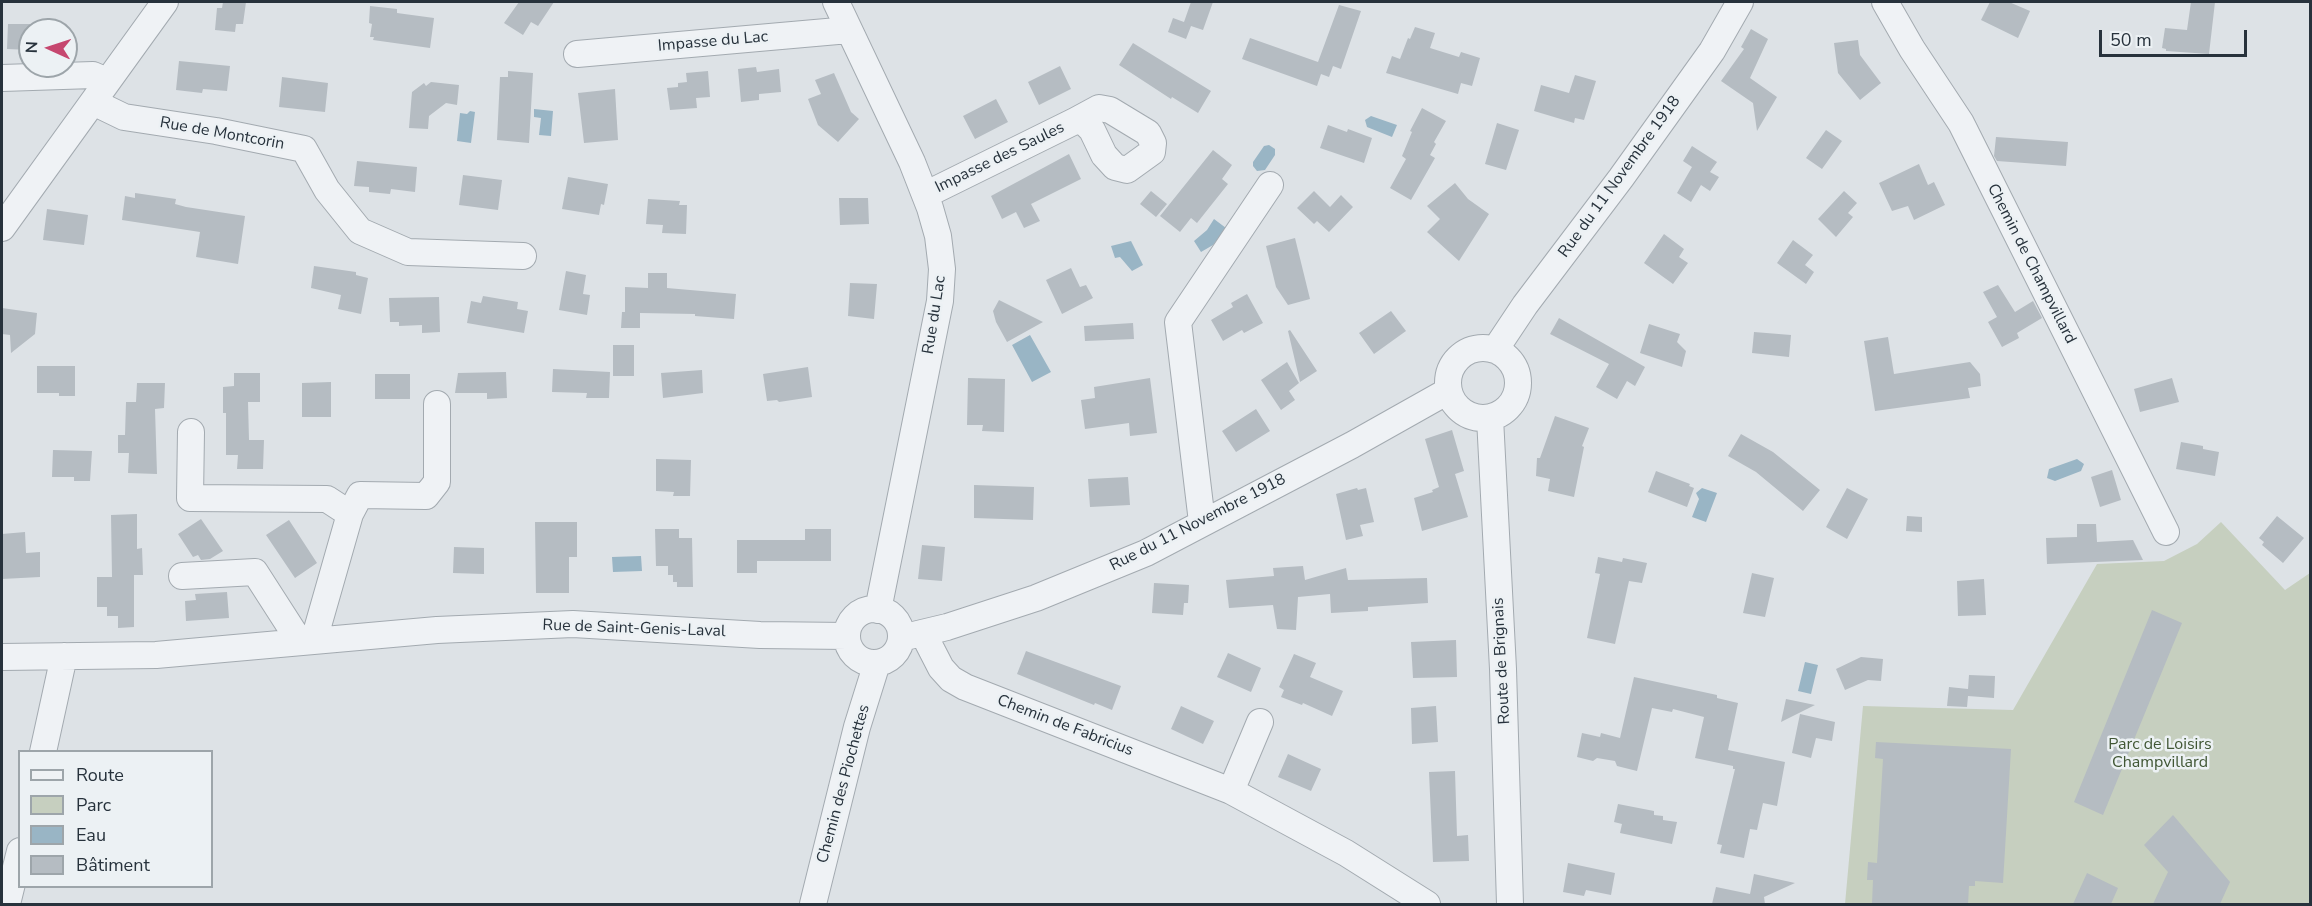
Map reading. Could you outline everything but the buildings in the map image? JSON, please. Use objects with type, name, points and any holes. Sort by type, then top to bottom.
[{"type":"street","points":[[2,228],[165,2]]},
{"type":"street","name":"Rue du Lac","points":[[836,2],[912,162],[938,236],[942,269],[940,301],[878,610]]},
{"type":"street","name":"Rue du 11 Novembre 1918","points":[[1496,350],[1525,305],[1621,178],[1712,51],[1740,2]]},
{"type":"street","name":"Chemin de Champvillard","points":[[1885,2],[1912,49],[1961,123],[2166,532]]},
{"type":"street","name":"Impasse du Lac","points":[[577,54],[849,30]]},
{"type":"street","name":"Rue de Montcorin","points":[[2,78],[93,75],[100,92],[124,117],[216,131],[304,149],[327,190],[360,231],[408,252],[523,256]]},
{"type":"street","name":"Impasse des Saules","points":[[925,195],[1075,121]]},
{"type":"street","points":[[1202,522],[1178,322],[1270,185]]},
{"type":"street","points":[[1474,349],[1496,350],[1512,363],[1518,383],[1513,402],[1499,415],[1490,418],[1479,419],[1469,416],[1459,410],[1452,401],[1447,380],[1450,369],[1456,360],[1474,349]]},
{"type":"street","name":"Rue du 11 Novembre 1918","points":[[912,636],[1036,598],[1146,553],[1352,445],[1448,391]]},
{"type":"street","points":[[307,641],[350,514],[360,495],[426,496],[437,482],[437,404]]},
{"type":"street","name":"Route de Brignais","points":[[1490,418],[1504,680],[1510,904]]},
{"type":"street","points":[[191,432],[190,498],[327,499],[350,514]]},
{"type":"street","points":[[182,576],[255,572],[307,641]]},
{"type":"street","points":[[878,610],[889,614],[912,636],[886,661],[877,663],[860,659],[853,653],[847,636],[850,624],[855,617],[863,612],[878,610]]},
{"type":"street","name":"Rue de Saint-Genis-Laval","points":[[2,657],[156,656],[437,630],[573,624],[760,635],[847,636]]},
{"type":"street","name":"Chemin de Fabricius","points":[[912,636],[951,679],[965,687],[1231,791],[1346,853],[1427,904]]},
{"type":"street","points":[[42,750],[64,656]]},
{"type":"street","name":"Chemin des Piochettes","points":[[813,904],[857,727],[877,663]]},
{"type":"street","points":[[1231,791],[1260,722]]},
{"type":"street","points":[[7,904],[18,859]]},
{"type":"green space","name":"Parc de Loisirs Champvillard","points":[[2221,522],[2285,590],[2310,573],[2310,904],[1845,904],[1863,706],[2013,710],[2097,564],[2164,561],[2197,544]]},
{"type":"water","points":[[534,109],[553,111],[551,136],[539,135],[541,118],[534,117]]},
{"type":"water","points":[[470,111],[475,112],[471,143],[457,141],[460,113],[467,114]]},
{"type":"water","points":[[1371,116],[1397,125],[1392,137],[1367,127],[1365,120]]},
{"type":"water","points":[[1269,145],[1275,149],[1275,155],[1265,170],[1257,171],[1253,162],[1264,146]]},
{"type":"water","points":[[1214,219],[1226,228],[1213,245],[1201,252],[1194,241],[1207,230]]},
{"type":"water","points":[[1131,241],[1143,265],[1132,271],[1120,257],[1115,258],[1111,246]]},
{"type":"water","points":[[1030,335],[1051,372],[1032,382],[1012,345]]},
{"type":"water","points":[[2077,459],[2084,464],[2081,471],[2055,481],[2047,478],[2049,469]]},
{"type":"water","points":[[1702,488],[1717,493],[1706,522],[1692,517],[1699,499],[1696,493]]},
{"type":"water","points":[[641,556],[642,571],[613,572],[612,557]]},
{"type":"water","points":[[1805,662],[1818,665],[1811,694],[1798,691]]}]
